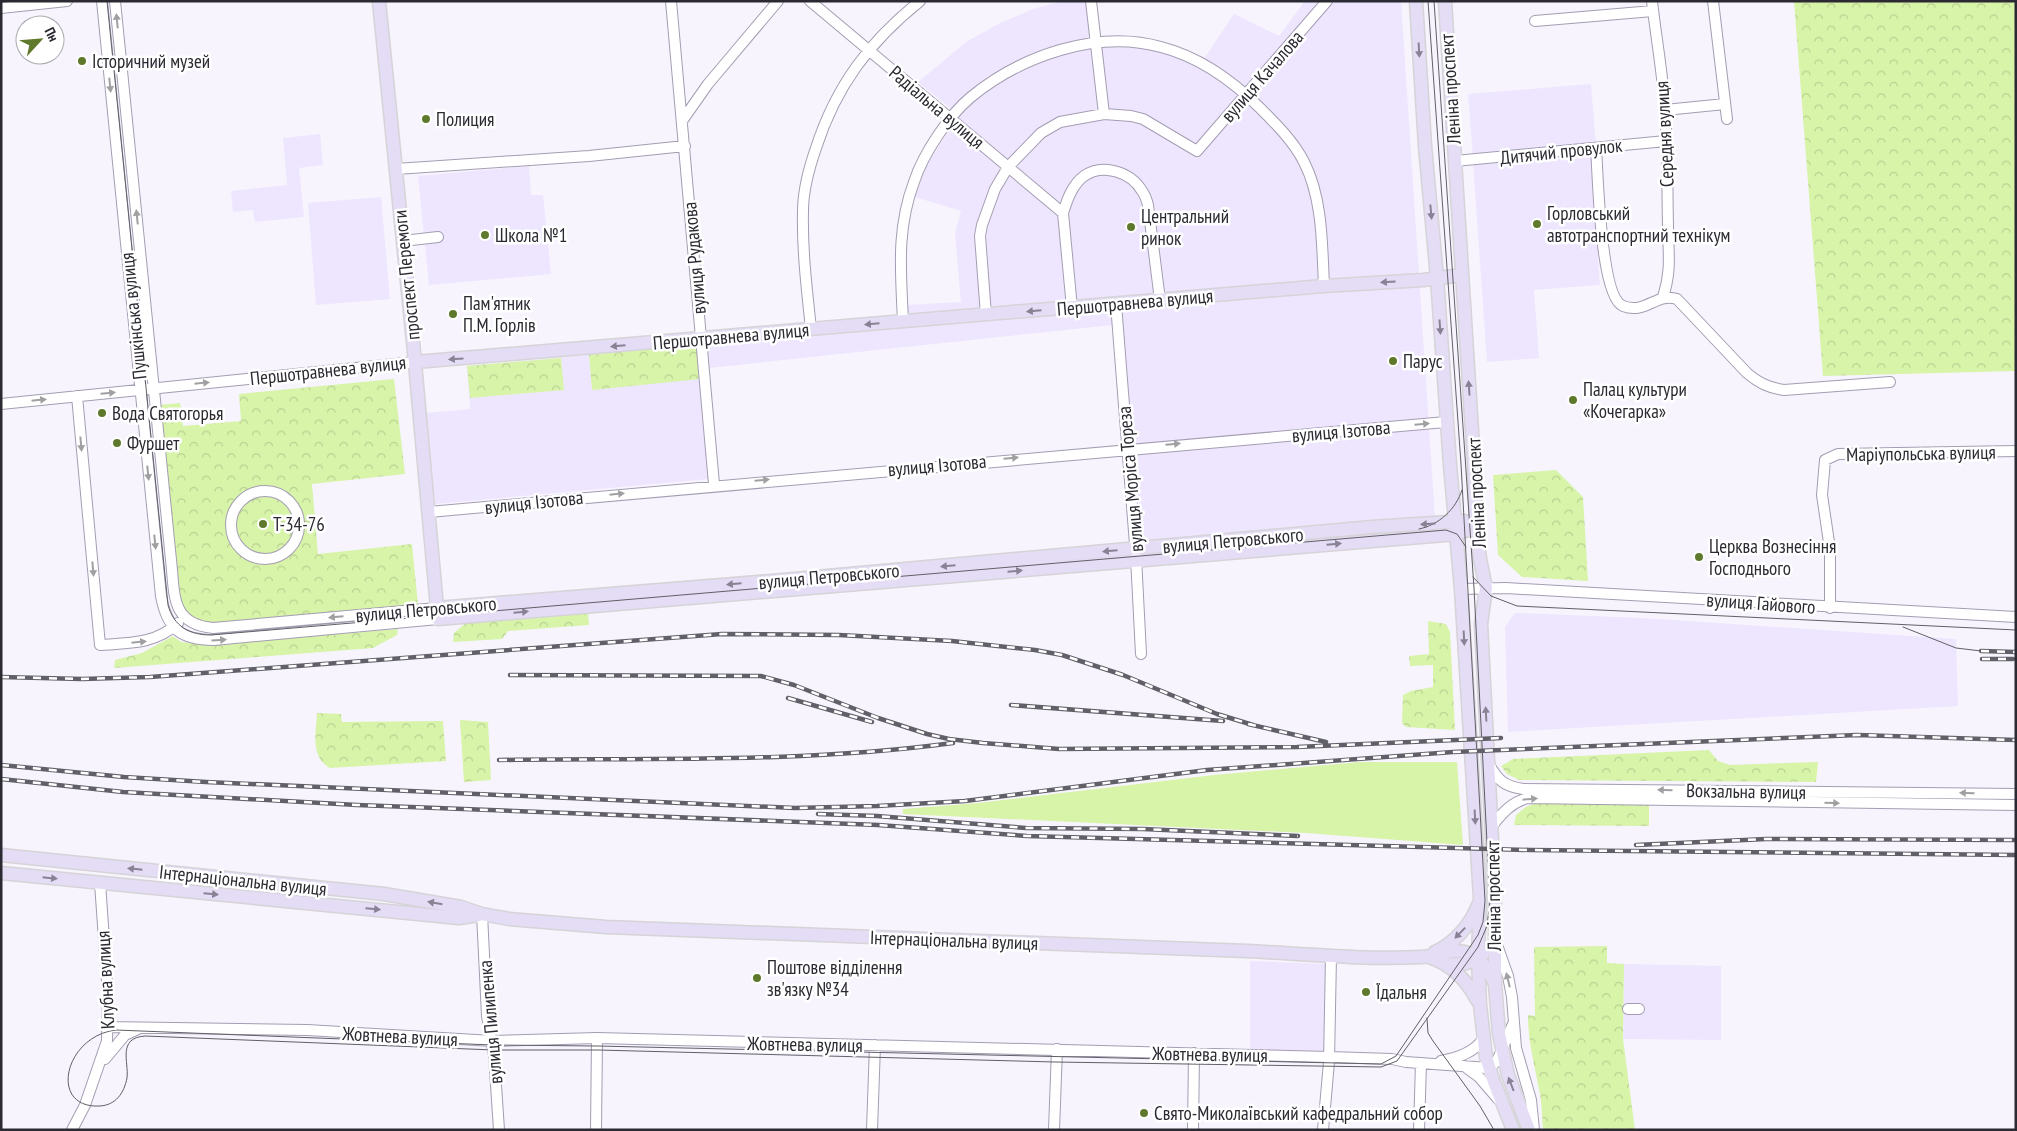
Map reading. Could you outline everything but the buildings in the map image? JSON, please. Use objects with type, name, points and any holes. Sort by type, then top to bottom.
[{"type":"main road","name":"проспект Перемоги","points":[[379,1],[415,362],[437,614]]},
{"type":"main road","name":"Леніна проспект","points":[[1416,1],[1446,422],[1461,589],[1480,898],[1478,958],[1480,1005],[1483,1039],[1490,1068],[1513,1130]]},
{"type":"main road","name":"Леніна проспект","points":[[1445,1],[1476,524],[1486,594],[1482,606],[1481,624],[1495,897],[1495,984],[1502,1048],[1508,1075],[1529,1130]]},
{"type":"main road","name":"Першотравнева вулиця","points":[[415,362],[1462,275]]},
{"type":"main road","name":"вулиця Петровського","points":[[437,614],[1136,555],[1372,527],[1456,528],[1469,521],[1476,524]]},
{"type":"main road","name":"Інтернаціональна вулиця","points":[[1,855],[384,894],[461,907],[482,914],[509,919],[606,927],[1246,950],[1331,956],[1404,958],[1458,951],[1467,952],[1478,958]]},
{"type":"main road","name":"Інтернаціональна вулиця","points":[[1,873],[459,918],[482,914]]},
{"type":"main road","name":"Леніна проспект","points":[[1426,956],[1442,950],[1468,924],[1480,898]]},
{"type":"main road","points":[[1447,964],[1466,964],[1478,958],[1486,951],[1494,937]]},
{"type":"main road","name":"Інтернаціональна вулиця","points":[[1426,956],[1447,964],[1470,987],[1480,1005]]},
{"type":"main road","points":[[1478,958],[1495,984]]},
{"type":"street","points":[[1,8],[67,1]]},
{"type":"street","name":"Пушкінська вулиця","points":[[102,1],[161,596],[163,610],[173,628]]},
{"type":"street","name":"Пушкінська вулиця","points":[[116,1],[176,601],[177,607],[184,618]]},
{"type":"street","name":"вулиця Рудакова","points":[[671,1],[714,484]]},
{"type":"street","points":[[682,121],[708,84],[778,1]]},
{"type":"street","name":"Радіальна вулиця","points":[[810,1],[1063,213]]},
{"type":"street","points":[[811,330],[804,253],[803,210],[806,184],[824,122],[847,78],[868,50],[905,13],[920,1]]},
{"type":"street","points":[[986,315],[980,236],[995,189],[1008,167],[1041,133],[1051,126],[1060,122],[1104,114],[1091,1]]},
{"type":"street","points":[[1713,1],[1727,119]]},
{"type":"street","name":"вулиця Качалова","points":[[1104,114],[1121,114],[1143,120],[1197,151],[1321,3]]},
{"type":"street","points":[[1535,21],[1653,6]]},
{"type":"street","name":"Середня вулиця","points":[[1653,6],[1665,110],[1668,226],[1671,261],[1668,282],[1663,297]]},
{"type":"street","points":[[903,322],[901,229],[914,180],[925,156],[938,135],[970,98],[1014,70],[1039,57],[1062,49],[1095,42],[1132,42],[1160,46],[1187,56],[1207,66],[1246,94],[1276,124],[1296,148],[1305,163],[1313,186],[1318,212],[1324,286]]},
{"type":"street","points":[[1665,110],[1725,104]]},
{"type":"street","name":"Дитячий провулок","points":[[1455,161],[1666,141]]},
{"type":"street","points":[[396,169],[589,156],[685,146]]},
{"type":"street","points":[[1596,148],[1604,259],[1613,297],[1619,304],[1632,308],[1646,306],[1663,297],[1668,296],[1677,299],[1747,373],[1765,386],[1784,390],[1890,382]]},
{"type":"street","points":[[1072,308],[1063,213],[1074,186],[1084,176],[1095,171],[1105,170],[1121,173],[1133,181],[1142,191],[1148,205],[1160,300]]},
{"type":"street","points":[[403,241],[438,237]]},
{"type":"street","name":"вулиця Моріса Тореза","points":[[1116,304],[1136,555],[1141,654]]},
{"type":"street","name":"Першотравнева вулиця","points":[[1,404],[415,362]]},
{"type":"street","points":[[77,396],[100,645],[145,642],[163,635],[184,618]]},
{"type":"street","name":"вулиця Ізотова","points":[[429,512],[714,484],[1446,422]]},
{"type":"street","name":"Маріупольська вулиця","points":[[1830,608],[1830,549],[1822,495],[1825,460],[1838,454],[2016,450]]},
{"type":"street","points":[[257,491],[274,492],[288,499],[296,511],[299,527],[298,535],[290,549],[277,557],[269,559],[254,558],[241,550],[236,544],[230,528],[232,512],[242,499],[257,491]]},
{"type":"street","points":[[1480,559],[1490,581],[1506,588]]},
{"type":"street","points":[[1461,589],[1486,594],[1506,588]]},
{"type":"street","name":"вулиця Гайового","points":[[1506,588],[1830,608],[2016,617]]},
{"type":"street","name":"вулиця Петровського","points":[[184,618],[193,624],[213,628],[437,614]]},
{"type":"street","name":"вулиця Петровського","points":[[173,628],[191,638],[214,640],[437,614]]},
{"type":"street","name":"Вокзальна вулиця","points":[[1488,763],[1506,785],[1523,789],[2016,794]]},
{"type":"street","name":"Вокзальна вулиця","points":[[1492,826],[1514,803],[1528,798],[2016,805]]},
{"type":"street","name":"Клубна вулиця","points":[[72,1130],[85,1105],[108,1041],[108,996],[100,883]]},
{"type":"street","name":"вулиця Пилипенка","points":[[482,914],[487,1016],[493,1041],[499,1130]]},
{"type":"street","points":[[1494,937],[1508,976],[1512,997],[1516,1048],[1530,1100],[1534,1130]]},
{"type":"street","points":[[1323,1130],[1330,1056],[1331,956]]},
{"type":"street","points":[[1490,1068],[1498,1060],[1513,1024]]},
{"type":"street","name":"Жовтнева вулиця","points":[[108,1027],[150,1026],[307,1030],[493,1041],[597,1038],[1330,1056],[1392,1059],[1490,1068]]},
{"type":"street","name":"Жовтнева вулиця","points":[[99,1068],[125,1035],[132,1030],[150,1026]]},
{"type":"street","points":[[596,1130],[597,1038]]},
{"type":"street","points":[[1419,1130],[1426,1063],[1468,1053],[1479,1046],[1483,1039]]},
{"type":"street","points":[[872,1130],[874,1045]]},
{"type":"street","points":[[1054,1130],[1057,1049]]},
{"type":"street","points":[[1193,1130],[1194,1053]]},
{"type":"street","points":[[1460,1065],[1479,1077],[1503,1105]]},
{"type":"shaded area","name":"Центральний ринок","points":[[1062,1],[1088,1],[1092,46],[1124,45],[1152,49],[1176,56],[1199,66],[1234,14],[1279,36],[1305,1],[1401,1],[1435,518],[1140,544],[1122,324],[709,368],[707,343],[906,324],[906,305],[961,302],[955,233],[961,211],[915,197],[926,167],[960,116],[918,82],[966,42],[1000,23],[1033,9]]},
{"type":"shaded area","points":[[1591,84],[1596,146],[1473,157],[1468,94]]},
{"type":"shaded area","points":[[320,134],[323,165],[299,168],[304,217],[255,222],[253,210],[233,212],[231,191],[287,185],[283,138]]},
{"type":"shaded area","name":"Горловський автотранспортний технікум","points":[[1591,154],[1600,285],[1534,290],[1539,358],[1487,362],[1473,162]]},
{"type":"shaded area","name":"Школа №1","points":[[529,166],[531,195],[543,195],[551,274],[429,285],[418,176]]},
{"type":"shaded area","points":[[381,197],[390,299],[316,305],[308,203]]},
{"type":"shaded area","points":[[697,345],[709,479],[435,504],[426,413],[470,409],[467,366]]},
{"type":"shaded area","points":[[1515,613],[1643,618],[1956,639],[1958,706],[1508,732],[1505,627]]},
{"type":"shaded area","points":[[1250,961],[1328,964],[1325,1052],[1250,1050]]},
{"type":"shaded area","points":[[1624,964],[1721,966],[1721,1040],[1623,1039]]},
{"type":"green space","points":[[1794,1],[2016,1],[2016,371],[1823,376]]},
{"type":"green space","points":[[697,345],[700,379],[592,390],[589,355]]},
{"type":"green space","points":[[561,358],[564,390],[470,398],[467,366]]},
{"type":"green space","points":[[394,379],[405,474],[312,484],[318,554],[412,544],[418,605],[208,624],[192,617],[180,606],[160,405],[180,403],[183,426],[241,421],[239,394]]},
{"type":"green space","points":[[1556,470],[1583,497],[1588,581],[1522,577],[1498,555],[1493,475]]},
{"type":"green space","points":[[588,613],[589,625],[508,631],[502,639],[453,642],[454,633],[467,622]]},
{"type":"green space","points":[[1428,621],[1446,624],[1450,632],[1455,730],[1406,727],[1402,723],[1403,695],[1411,691],[1433,687],[1433,665],[1410,666],[1409,656],[1429,654]]},
{"type":"green space","points":[[398,629],[397,635],[373,648],[114,668],[115,660],[142,653],[173,636],[181,642],[208,645]]},
{"type":"green space","points":[[317,713],[341,714],[342,722],[443,721],[446,761],[330,768],[319,758],[317,751],[315,736]]},
{"type":"green space","points":[[460,720],[488,722],[491,780],[464,782]]},
{"type":"green space","points":[[1709,750],[1718,761],[1730,765],[1818,762],[1816,782],[1519,780],[1507,774],[1501,766],[1513,759]]},
{"type":"green space","points":[[1360,762],[1457,762],[1463,845],[1306,833],[903,814],[903,809],[978,803],[1214,775]]},
{"type":"green space","points":[[1539,802],[1649,805],[1649,826],[1514,825],[1516,815],[1526,807]]},
{"type":"green space","points":[[1607,946],[1607,963],[1624,964],[1623,1039],[1635,1130],[1543,1130],[1541,1098],[1530,1045],[1528,1025],[1528,1015],[1535,1016],[1534,947]]},
{"type":"tram line","points":[[107,1],[168,605],[174,619],[190,631],[211,635],[1446,530],[1457,534],[1466,547]]},
{"type":"tram line","points":[[1428,1],[1461,464],[1485,901],[1483,922],[1478,935],[1396,1056],[1381,1064],[493,1045],[116,1030],[98,1035],[84,1045],[74,1057],[69,1071],[68,1085],[73,1096],[84,1104],[100,1106],[115,1101],[124,1089],[127,1078],[126,1052],[128,1046],[136,1038],[145,1036],[494,1050],[598,1050],[1055,1062],[1381,1067],[1397,1061],[1478,947],[1487,926],[1490,901],[1474,588],[1434,1]]},
{"type":"tram line","points":[[1419,529],[1433,524],[1446,515],[1456,504],[1462,490]]},
{"type":"tram line","points":[[1473,577],[1491,596],[1517,606],[2016,630]]},
{"type":"tram line","points":[[1903,627],[1956,648],[1981,651]]},
{"type":"tram line","points":[[1427,1018],[1428,1033],[1480,1106],[1494,1130]]},
{"type":"railway","points":[[1,677],[82,679],[150,677],[722,634],[839,635],[952,641],[1035,650],[1062,655],[1123,675],[1217,714],[1253,725]]},
{"type":"railway","points":[[1981,651],[2016,652]]},
{"type":"railway","points":[[1982,659],[2013,659]]},
{"type":"railway","points":[[510,675],[761,676],[794,685],[878,718],[927,734],[983,743],[1059,749],[1297,747],[1501,738]]},
{"type":"railway","points":[[788,698],[872,722]]},
{"type":"railway","points":[[1011,705],[1223,721]]},
{"type":"railway","points":[[1248,724],[1326,742]]},
{"type":"railway","points":[[1,765],[124,777],[206,782],[795,808],[965,801],[1207,770],[1453,752],[1857,735],[2016,740]]},
{"type":"railway","points":[[499,760],[783,757],[840,754],[953,743]]},
{"type":"railway","points":[[1,779],[123,792],[357,805],[878,825],[1027,836],[1530,850],[2016,855]]},
{"type":"railway","points":[[818,814],[877,816],[1026,828],[1143,829],[1298,836]]},
{"type":"railway","points":[[1636,845],[1766,839],[2016,840]]},
{"type":"place","name":"Історичний музей","points":[[82,61]]},
{"type":"place","name":"Полиция","points":[[426,119]]},
{"type":"place","name":"Горловський автотранспортний технікум","points":[[1537,224]]},
{"type":"place","name":"Центральний ринок","points":[[1131,227]]},
{"type":"place","name":"Школа №1","points":[[485,235]]},
{"type":"place","name":"Пам'ятник П.М. Горлів","points":[[453,314]]},
{"type":"place","name":"Парус","points":[[1393,361]]},
{"type":"place","name":"Палац культури «Кочегарка»","points":[[1573,400]]},
{"type":"place","name":"Вода Святогорья","points":[[102,413]]},
{"type":"place","name":"Фуршет","points":[[117,443]]},
{"type":"place","name":"Т-34-76","points":[[263,524]]},
{"type":"place","name":"Церква Вознесіння Господнього","points":[[1699,557]]},
{"type":"place","name":"Поштове відділення зв'язку №34","points":[[757,978]]},
{"type":"place","name":"Їдальня","points":[[1366,992]]},
{"type":"place","name":"Свято-Миколаївський кафедральний собор","points":[[1144,1113]]}]
